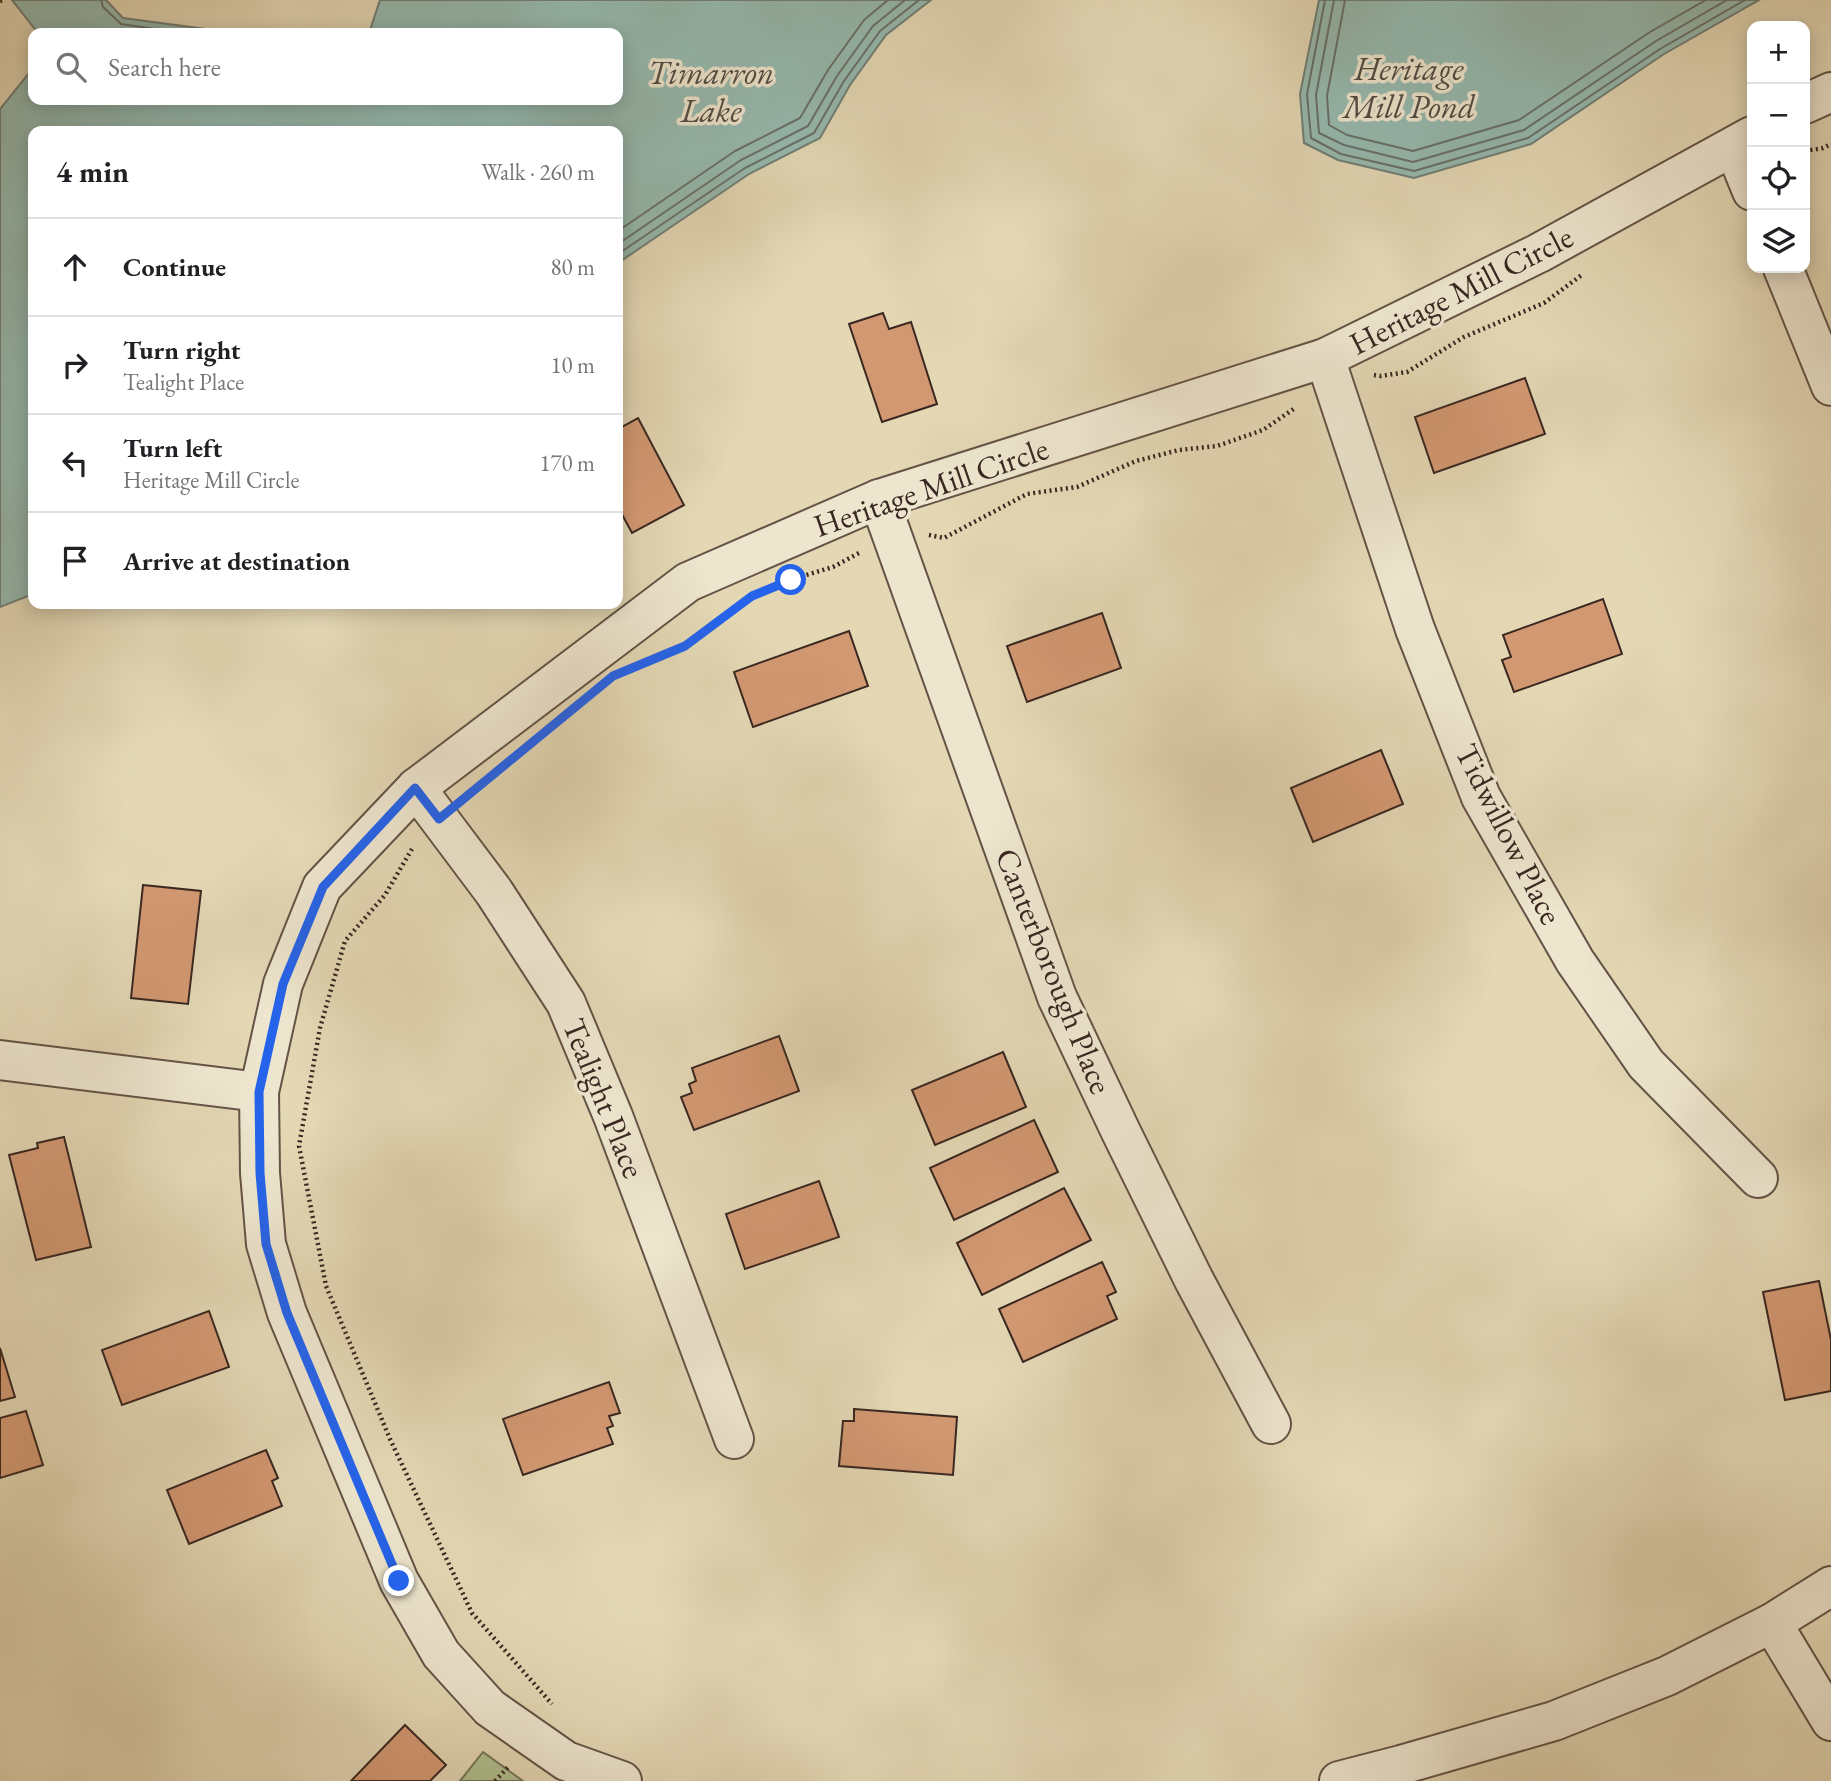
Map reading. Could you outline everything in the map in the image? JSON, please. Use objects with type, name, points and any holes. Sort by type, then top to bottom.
[{"type":"street","points":[[1810,102],[1831,92]]},
{"type":"street","points":[[1743,141],[1747,163]]},
{"type":"street","name":"Heritage Mill Circle","points":[[622,1781],[566,1762],[490,1708],[441,1654],[399,1581],[287,1313],[266,1244],[260,1173],[259,1092],[283,984],[323,887],[415,788],[688,582],[879,499],[1329,371],[1743,141]]},
{"type":"street","points":[[1785,273],[1831,386]]},
{"type":"street","name":"Tidwillow Place","points":[[1329,371],[1415,629],[1481,797],[1575,961],[1646,1064],[1758,1178]]},
{"type":"street","name":"Canterborough Place","points":[[879,499],[1057,997],[1194,1280],[1271,1424]]},
{"type":"street","name":"Tealight Place","points":[[415,788],[494,892],[566,1003],[613,1116],[734,1438]]},
{"type":"street","points":[[0,1060],[259,1092]]},
{"type":"street","points":[[1339,1781],[1554,1721],[1667,1675],[1772,1623],[1831,1586]]},
{"type":"street","points":[[1772,1623],[1831,1721]]},
{"type":"path","points":[[1810,150],[1831,144]]},
{"type":"path","points":[[791,580],[834,567],[892,534],[915,532],[944,538],[1027,494],[1077,487],[1136,461],[1179,450],[1217,446],[1263,430],[1303,403],[1329,371],[1381,376],[1408,372],[1464,337],[1544,303],[1585,273]]},
{"type":"path","points":[[636,666],[685,646],[752,596]]},
{"type":"path","points":[[439,819],[414,846],[385,895],[345,942],[320,1028],[299,1146],[326,1286],[390,1439],[472,1613],[557,1710],[535,1739]]},
{"type":"green space","points":[[483,1752],[523,1781],[460,1781]]},
{"type":"water","points":[[12,0],[106,0],[123,18],[198,28],[34,28]]},
{"type":"water","name":"Timarron Lake","points":[[380,0],[931,0],[886,35],[850,85],[820,138],[749,174],[623,260],[623,126],[28,126],[28,596],[0,607],[0,109],[28,74],[28,105],[623,105],[623,28],[371,28]]},
{"type":"water","name":"Heritage Mill Pond","points":[[1319,0],[1759,0],[1664,54],[1531,144],[1414,178],[1338,160],[1304,143],[1300,94]]},
{"type":"building","points":[[883,313],[889,329],[911,322],[937,404],[882,422],[849,324]]},
{"type":"building","points":[[1525,378],[1545,434],[1434,473],[1415,417]]},
{"type":"building","points":[[638,418],[684,505],[632,533],[623,516],[623,426]]},
{"type":"building","points":[[1603,599],[1622,654],[1514,692],[1502,660],[1511,657],[1503,635]]},
{"type":"building","points":[[1102,613],[1121,668],[1027,702],[1007,646]]},
{"type":"building","points":[[849,631],[868,686],[753,727],[734,672]]},
{"type":"building","points":[[1381,750],[1403,804],[1313,842],[1291,788]]},
{"type":"building","points":[[143,885],[201,891],[188,1004],[131,998]]},
{"type":"building","points":[[779,1036],[799,1091],[694,1130],[681,1097],[692,1093],[689,1084],[696,1081],[692,1068]]},
{"type":"building","points":[[1003,1052],[1026,1107],[935,1145],[912,1090]]},
{"type":"building","points":[[1034,1120],[1058,1172],[954,1220],[930,1168]]},
{"type":"building","points":[[64,1137],[91,1247],[36,1260],[9,1155],[38,1148],[37,1143]]},
{"type":"building","points":[[819,1181],[839,1237],[745,1269],[726,1214]]},
{"type":"building","points":[[1064,1188],[1091,1240],[982,1295],[957,1243]]},
{"type":"building","points":[[1102,1262],[1116,1292],[1107,1296],[1117,1319],[1023,1362],[999,1309]]},
{"type":"building","points":[[1819,1281],[1831,1340],[1831,1391],[1785,1400],[1763,1292]]},
{"type":"building","points":[[209,1311],[229,1367],[122,1405],[102,1350]]},
{"type":"building","points":[[0,1348],[15,1397],[0,1401]]},
{"type":"building","points":[[609,1382],[620,1413],[609,1416],[613,1426],[607,1428],[613,1444],[523,1475],[503,1419]]},
{"type":"building","points":[[854,1409],[957,1417],[953,1475],[839,1466],[843,1421],[854,1421]]},
{"type":"building","points":[[26,1411],[43,1465],[0,1478],[0,1418]]},
{"type":"building","points":[[266,1450],[278,1478],[272,1481],[282,1506],[189,1544],[167,1490]]},
{"type":"building","points":[[405,1725],[446,1765],[430,1781],[351,1781]]},
{"type":"route","points":[[399,1581],[287,1313],[266,1244],[260,1173],[259,1092],[283,984],[323,887],[415,788],[439,819],[613,676],[685,646],[752,596],[791,580]]}]
